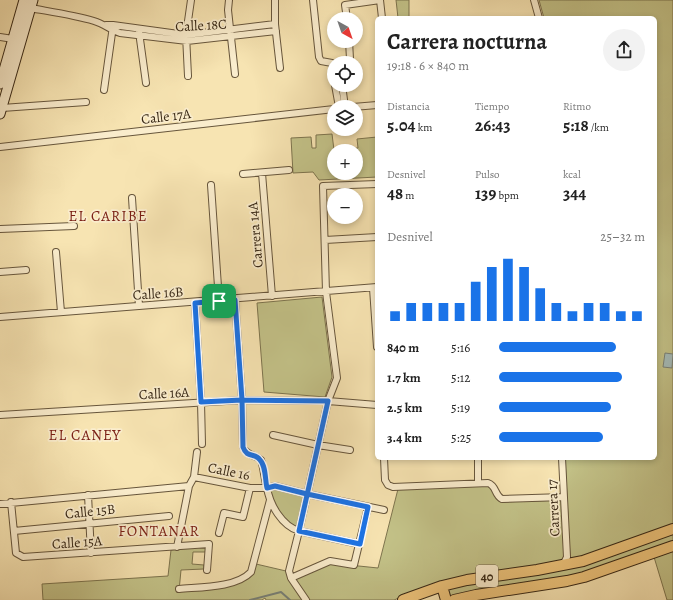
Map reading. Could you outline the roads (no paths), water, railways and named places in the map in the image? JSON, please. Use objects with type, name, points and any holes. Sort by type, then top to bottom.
[{"type":"main road","points":[[0,84],[24,0]]},
{"type":"main road","points":[[1,111],[3,92],[32,4]]},
{"type":"main road","name":"40","points":[[403,600],[442,586],[602,555],[673,529]]},
{"type":"main road","name":"40","points":[[454,600],[584,577],[673,546]]},
{"type":"main road","points":[[442,586],[446,600]]},
{"type":"street","points":[[188,76],[186,38],[191,0]]},
{"type":"street","points":[[229,0],[228,10],[235,74]]},
{"type":"street","points":[[275,0],[275,24],[280,68]]},
{"type":"street","points":[[312,0],[319,57],[321,61],[327,62]]},
{"type":"street","points":[[346,12],[345,5],[380,0],[382,16]]},
{"type":"street","points":[[534,0],[538,16]]},
{"type":"street","name":"Calle 18C","points":[[32,4],[94,21],[113,28],[120,33],[139,32],[186,38],[230,33],[276,31]]},
{"type":"street","name":"Calle 18C","points":[[230,33],[275,24]]},
{"type":"street","points":[[104,90],[113,28]]},
{"type":"street","points":[[139,32],[146,83]]},
{"type":"street","points":[[0,37],[13,38]]},
{"type":"street","points":[[1,111],[86,102]]},
{"type":"street","points":[[363,106],[375,104]]},
{"type":"street","name":"Calle 17A","points":[[0,147],[327,110]]},
{"type":"street","points":[[243,174],[289,170]]},
{"type":"street","name":"Carrera 14A","points":[[262,173],[272,296]]},
{"type":"street","points":[[306,600],[291,578],[289,571],[328,401],[337,378],[326,292],[323,186],[375,184]]},
{"type":"street","points":[[211,185],[219,301]]},
{"type":"street","points":[[132,198],[139,306]]},
{"type":"street","points":[[0,229],[74,226]]},
{"type":"street","points":[[324,240],[375,237]]},
{"type":"street","points":[[56,252],[62,312]]},
{"type":"street","points":[[0,272],[26,270]]},
{"type":"street","name":"Calle 16B","points":[[0,318],[364,289],[375,290]]},
{"type":"street","points":[[235,300],[242,400],[243,447],[245,452],[248,455],[257,457],[261,460],[270,500],[284,523],[299,531],[360,544]]},
{"type":"street","points":[[195,303],[202,444]]},
{"type":"street","name":"Calle 16A","points":[[0,415],[242,400],[328,401],[375,405]]},
{"type":"street","points":[[273,435],[318,445],[350,450]]},
{"type":"street","points":[[194,477],[197,452]]},
{"type":"street","points":[[384,460],[385,480],[388,485],[478,483],[492,485],[498,497],[502,499],[564,497]]},
{"type":"street","points":[[478,460],[478,483]]},
{"type":"street","name":"Carrera 17","points":[[562,460],[568,562]]},
{"type":"street","name":"Calle 16","points":[[0,504],[189,486],[194,477],[250,488],[267,488],[275,486],[384,510]]},
{"type":"street","points":[[177,547],[189,486]]},
{"type":"street","points":[[219,533],[224,513],[243,517],[250,488]]},
{"type":"street","points":[[88,495],[91,553]]},
{"type":"street","points":[[180,589],[215,586],[240,580],[246,577],[251,572],[270,500]]},
{"type":"street","points":[[11,502],[14,531]]},
{"type":"street","points":[[291,578],[330,561],[354,565],[368,507]]},
{"type":"street","name":"Calle 15B","points":[[14,531],[169,516]]},
{"type":"street","name":"Calle 15A","points":[[14,531],[16,554],[23,557],[209,544],[207,570]]},
{"type":"water","points":[[665,353],[673,354],[672,368],[663,367]]},
{"type":"waterway","points":[[250,600],[281,592],[290,600]]},
{"type":"district","name":"EL CARIBE","points":[[108,216]]},
{"type":"district","name":"EL CANEY","points":[[85,435]]},
{"type":"district","name":"FONTANAR","points":[[159,531]]}]
